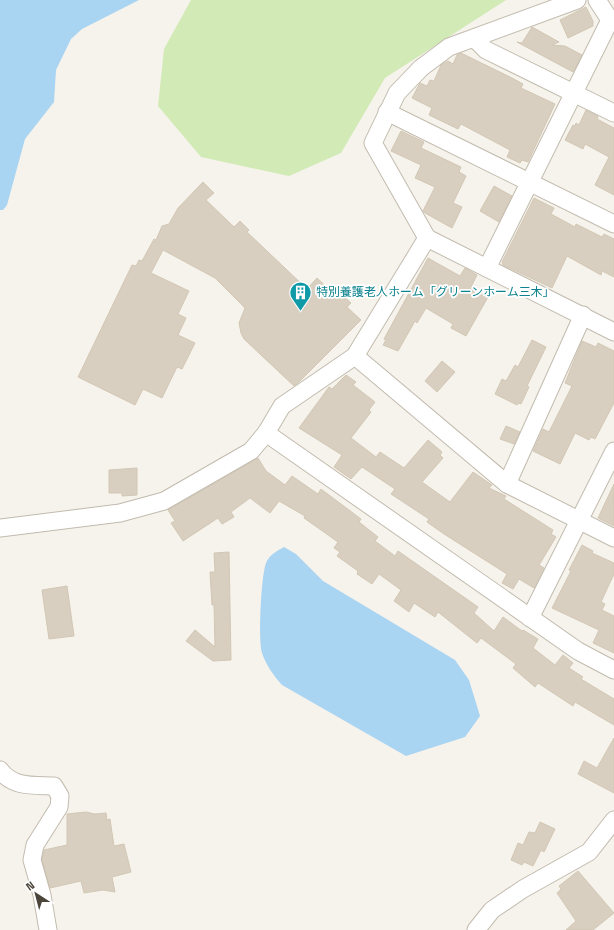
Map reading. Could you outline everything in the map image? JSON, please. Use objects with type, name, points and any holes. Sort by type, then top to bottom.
[{"type":"street","points":[[578,0],[449,47],[421,68],[397,93],[373,143],[427,238],[583,315],[614,332]]},
{"type":"street","points":[[487,268],[610,20],[597,0]]},
{"type":"street","points":[[474,38],[486,50],[614,113]]},
{"type":"street","points":[[388,112],[614,224]]},
{"type":"street","points":[[0,528],[120,513],[164,501],[251,451],[266,433],[282,406],[355,356],[427,238]]},
{"type":"street","points":[[507,484],[583,315]]},
{"type":"street","points":[[355,356],[507,484],[614,538]]},
{"type":"street","points":[[266,433],[578,652],[614,670]]},
{"type":"street","points":[[530,618],[614,451]]},
{"type":"street","points":[[0,770],[6,779],[20,784],[54,786],[60,796],[59,807],[35,845],[32,860],[42,895],[48,930]]},
{"type":"street","points":[[476,930],[492,910],[523,889],[589,852],[614,820]]},
{"type":"green space","points":[[191,0],[506,0],[385,78],[341,153],[289,176],[201,157],[158,106],[164,49]]},
{"type":"water","points":[[0,0],[139,0],[82,29],[71,39],[56,70],[54,102],[25,139],[7,205],[3,210],[0,210]]},
{"type":"water","points":[[284,547],[296,554],[323,581],[455,660],[469,680],[480,716],[465,737],[406,756],[282,685],[270,670],[262,653],[260,622],[261,594],[266,563],[271,555]]},
{"type":"building","points":[[586,7],[593,21],[593,26],[568,38],[560,20]]},
{"type":"building","points":[[532,27],[559,42],[552,45],[565,46],[582,55],[573,72],[517,42],[522,43]]},
{"type":"building","points":[[461,53],[512,78],[523,84],[521,88],[555,104],[528,162],[522,160],[520,163],[507,157],[510,150],[461,124],[458,129],[429,115],[432,108],[412,98],[420,83],[427,86],[430,80],[434,81],[441,65],[448,61],[453,64],[457,55]]},
{"type":"building","points":[[586,110],[598,116],[597,119],[614,128],[614,195],[595,185],[609,157],[585,144],[583,149],[565,140],[573,125],[575,126],[576,123],[579,125]]},
{"type":"building","points":[[401,131],[424,142],[421,148],[461,167],[459,172],[466,176],[453,203],[462,207],[452,228],[423,211],[435,187],[415,178],[421,165],[391,151]]},
{"type":"building","points":[[203,182],[214,193],[206,200],[234,227],[240,221],[249,230],[247,232],[307,289],[317,278],[332,292],[335,288],[351,303],[347,307],[361,320],[294,386],[244,339],[239,323],[245,308],[215,278],[163,250],[151,273],[189,291],[178,314],[186,318],[178,335],[195,343],[182,369],[177,367],[162,398],[143,389],[135,405],[78,377],[132,265],[136,266],[139,260],[142,261],[154,239],[156,240],[162,226],[169,224],[178,208]]},
{"type":"building","points":[[494,186],[512,196],[499,222],[480,211]]},
{"type":"building","points":[[534,198],[554,208],[551,214],[575,227],[576,224],[602,237],[604,234],[614,239],[614,277],[602,271],[601,275],[567,256],[552,288],[503,265],[502,262]]},
{"type":"building","points":[[428,258],[460,276],[465,268],[477,275],[471,287],[488,297],[466,336],[451,328],[453,324],[426,308],[417,323],[415,321],[398,351],[383,345],[386,340],[384,339]]},
{"type":"building","points":[[532,340],[546,347],[527,386],[529,387],[521,404],[518,403],[517,405],[495,394],[502,379],[506,381],[515,365],[518,367]]},
{"type":"building","points":[[582,341],[596,347],[598,343],[614,351],[614,403],[595,439],[591,437],[589,440],[575,433],[560,464],[533,451],[543,429],[549,432],[572,386],[565,383]]},
{"type":"building","points":[[442,361],[455,372],[437,392],[425,381]]},
{"type":"building","points":[[346,375],[356,382],[353,385],[375,402],[369,410],[371,412],[351,438],[376,457],[380,452],[404,468],[428,440],[442,452],[440,455],[443,458],[422,482],[450,502],[473,472],[492,485],[489,488],[506,496],[504,499],[553,530],[551,534],[556,537],[539,565],[544,568],[534,588],[519,579],[513,589],[502,583],[507,574],[427,522],[429,519],[391,494],[395,489],[362,467],[351,479],[334,467],[342,455],[299,428],[329,387],[332,389]]},
{"type":"building","points":[[506,426],[520,432],[514,444],[500,439]]},
{"type":"building","points":[[258,458],[266,471],[285,485],[292,476],[318,494],[321,489],[361,519],[359,522],[378,537],[375,541],[395,556],[398,551],[478,607],[474,613],[494,631],[503,617],[522,631],[523,630],[538,639],[533,648],[555,665],[563,655],[573,663],[569,668],[583,677],[581,679],[614,699],[614,725],[575,702],[573,706],[538,683],[535,687],[513,668],[516,664],[481,638],[477,643],[438,612],[435,617],[414,603],[409,612],[394,601],[401,590],[379,574],[372,584],[357,574],[358,571],[337,556],[340,552],[334,548],[338,542],[304,518],[305,516],[279,501],[270,513],[250,498],[231,512],[234,517],[222,524],[218,518],[183,541],[171,523],[175,521],[168,510]]},
{"type":"building","points":[[137,468],[137,495],[122,496],[122,493],[109,493],[109,470]]},
{"type":"building","points":[[614,484],[614,526],[598,518]]},
{"type":"building","points":[[582,545],[593,551],[592,553],[614,563],[614,574],[601,602],[605,604],[602,610],[614,616],[614,653],[593,643],[599,630],[552,608],[571,571],[569,570]]},
{"type":"building","points":[[229,552],[231,660],[213,661],[186,641],[195,630],[215,647],[214,605],[212,605],[210,572],[215,572],[214,553]]},
{"type":"building","points":[[67,586],[74,636],[49,639],[42,590]]},
{"type":"building","points":[[614,738],[614,793],[578,774],[584,761],[597,768]]},
{"type":"building","points":[[86,812],[95,814],[106,813],[107,820],[110,819],[114,846],[124,844],[131,872],[112,877],[115,892],[103,890],[84,893],[81,881],[50,888],[42,860],[44,850],[67,845],[67,814]]},
{"type":"building","points":[[540,822],[555,829],[544,852],[541,850],[533,866],[524,862],[522,865],[511,860],[518,843],[523,845],[529,832],[535,833]]},
{"type":"building","points":[[578,871],[614,913],[593,930],[566,930],[576,921],[557,893],[561,889],[559,886]]},
{"type":"place","name":"特別養護老人ホーム「グリーンホーム三木」","points":[[300,312]]}]
